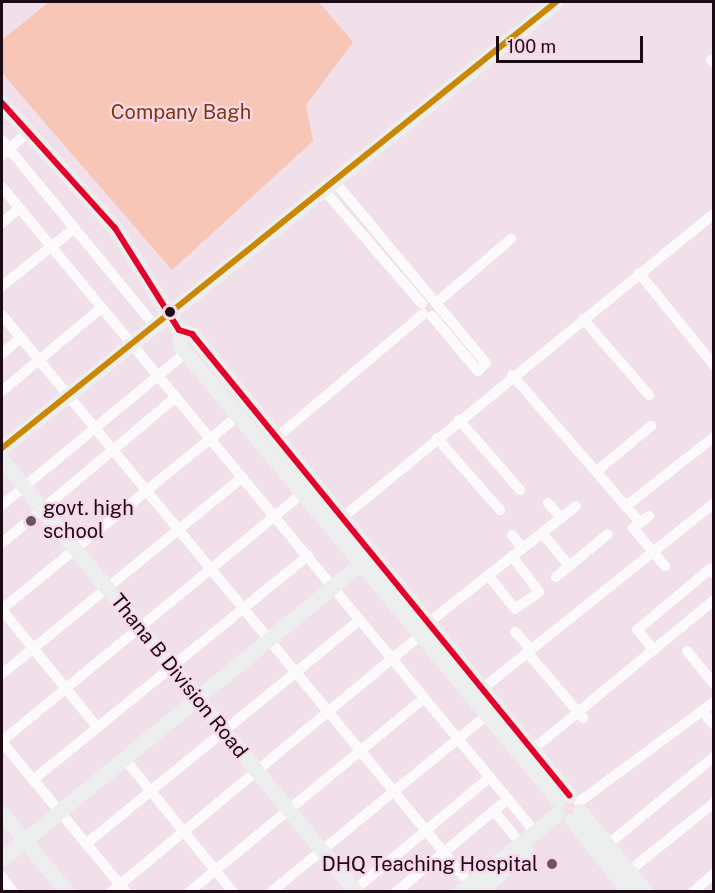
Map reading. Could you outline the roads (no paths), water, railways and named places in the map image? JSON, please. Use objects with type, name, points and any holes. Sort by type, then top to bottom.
[{"type":"main road","points":[[2,448],[128,343],[330,186],[556,2]]},
{"type":"main road","points":[[2,103],[115,228],[179,330],[183,349],[360,564],[482,689],[532,750],[568,809],[646,891]]},
{"type":"main road","points":[[179,330],[192,334],[342,518],[487,714],[568,809],[629,891]]},
{"type":"main road","name":"Thana B Division Road","points":[[2,460],[354,891]]},
{"type":"main road","points":[[2,859],[360,564]]},
{"type":"main road","points":[[469,889],[535,832],[568,809]]},
{"type":"main road","points":[[469,889],[568,809]]},
{"type":"main road","points":[[2,813],[67,891]]},
{"type":"street","points":[[28,132],[4,148],[75,228],[153,324]]},
{"type":"street","points":[[330,186],[436,303],[486,363],[478,371],[425,311],[330,186]]},
{"type":"street","points":[[2,187],[128,343],[211,438],[535,832]]},
{"type":"street","points":[[2,223],[19,208]]},
{"type":"street","points":[[342,518],[512,375],[714,214]]},
{"type":"street","points":[[2,286],[75,228]]},
{"type":"street","points":[[276,438],[511,239]]},
{"type":"street","points":[[639,273],[714,365]]},
{"type":"street","points":[[2,391],[101,308]]},
{"type":"street","points":[[2,315],[444,852],[469,889]]},
{"type":"street","points":[[583,319],[649,395]]},
{"type":"street","points":[[2,354],[20,338]]},
{"type":"street","points":[[2,505],[158,376],[183,349]]},
{"type":"street","points":[[512,375],[598,470],[626,506],[644,519],[633,528],[665,566]]},
{"type":"street","points":[[2,543],[176,397]]},
{"type":"street","points":[[98,728],[2,610],[238,416]]},
{"type":"street","points":[[459,420],[520,490]]},
{"type":"street","points":[[598,470],[651,426]]},
{"type":"street","points":[[626,506],[714,437]]},
{"type":"street","points":[[437,438],[500,510]]},
{"type":"street","points":[[2,674],[243,477]]},
{"type":"street","points":[[303,493],[2,741],[86,844],[119,889],[184,832],[329,713],[488,575],[576,506]]},
{"type":"street","points":[[548,502],[561,518]]},
{"type":"street","points":[[482,689],[714,503]]},
{"type":"street","points":[[542,533],[569,566]]},
{"type":"street","points":[[556,577],[608,534]]},
{"type":"street","points":[[512,536],[522,549]]},
{"type":"street","points":[[33,780],[308,556]]},
{"type":"street","points":[[488,575],[515,609],[538,592],[512,556]]},
{"type":"street","points":[[654,650],[637,630],[710,569],[714,574]]},
{"type":"street","points":[[532,750],[581,715],[714,600]]},
{"type":"street","points":[[86,844],[360,620]]},
{"type":"street","points":[[515,632],[581,715]]},
{"type":"street","points":[[687,651],[714,684]]},
{"type":"street","points":[[189,891],[424,698]]},
{"type":"street","points":[[568,809],[714,702]]},
{"type":"street","points":[[702,711],[714,725]]},
{"type":"street","points":[[271,891],[487,714]]},
{"type":"street","points":[[612,841],[714,757]]},
{"type":"street","points":[[124,758],[233,891]]},
{"type":"street","points":[[354,891],[490,777]]},
{"type":"street","points":[[396,891],[508,799]]},
{"type":"street","points":[[629,871],[714,803]]},
{"type":"street","points":[[494,811],[521,844]]},
{"type":"street","points":[[693,891],[714,874]]},
{"type":"street","points":[[2,877],[14,891]]},
{"type":"place","name":"govt. high school","points":[[31,521]]},
{"type":"place","name":"DHQ Teaching Hospital","points":[[552,864]]},
{"type":"park label","name":"Company Bagh","points":[[181,112]]}]
